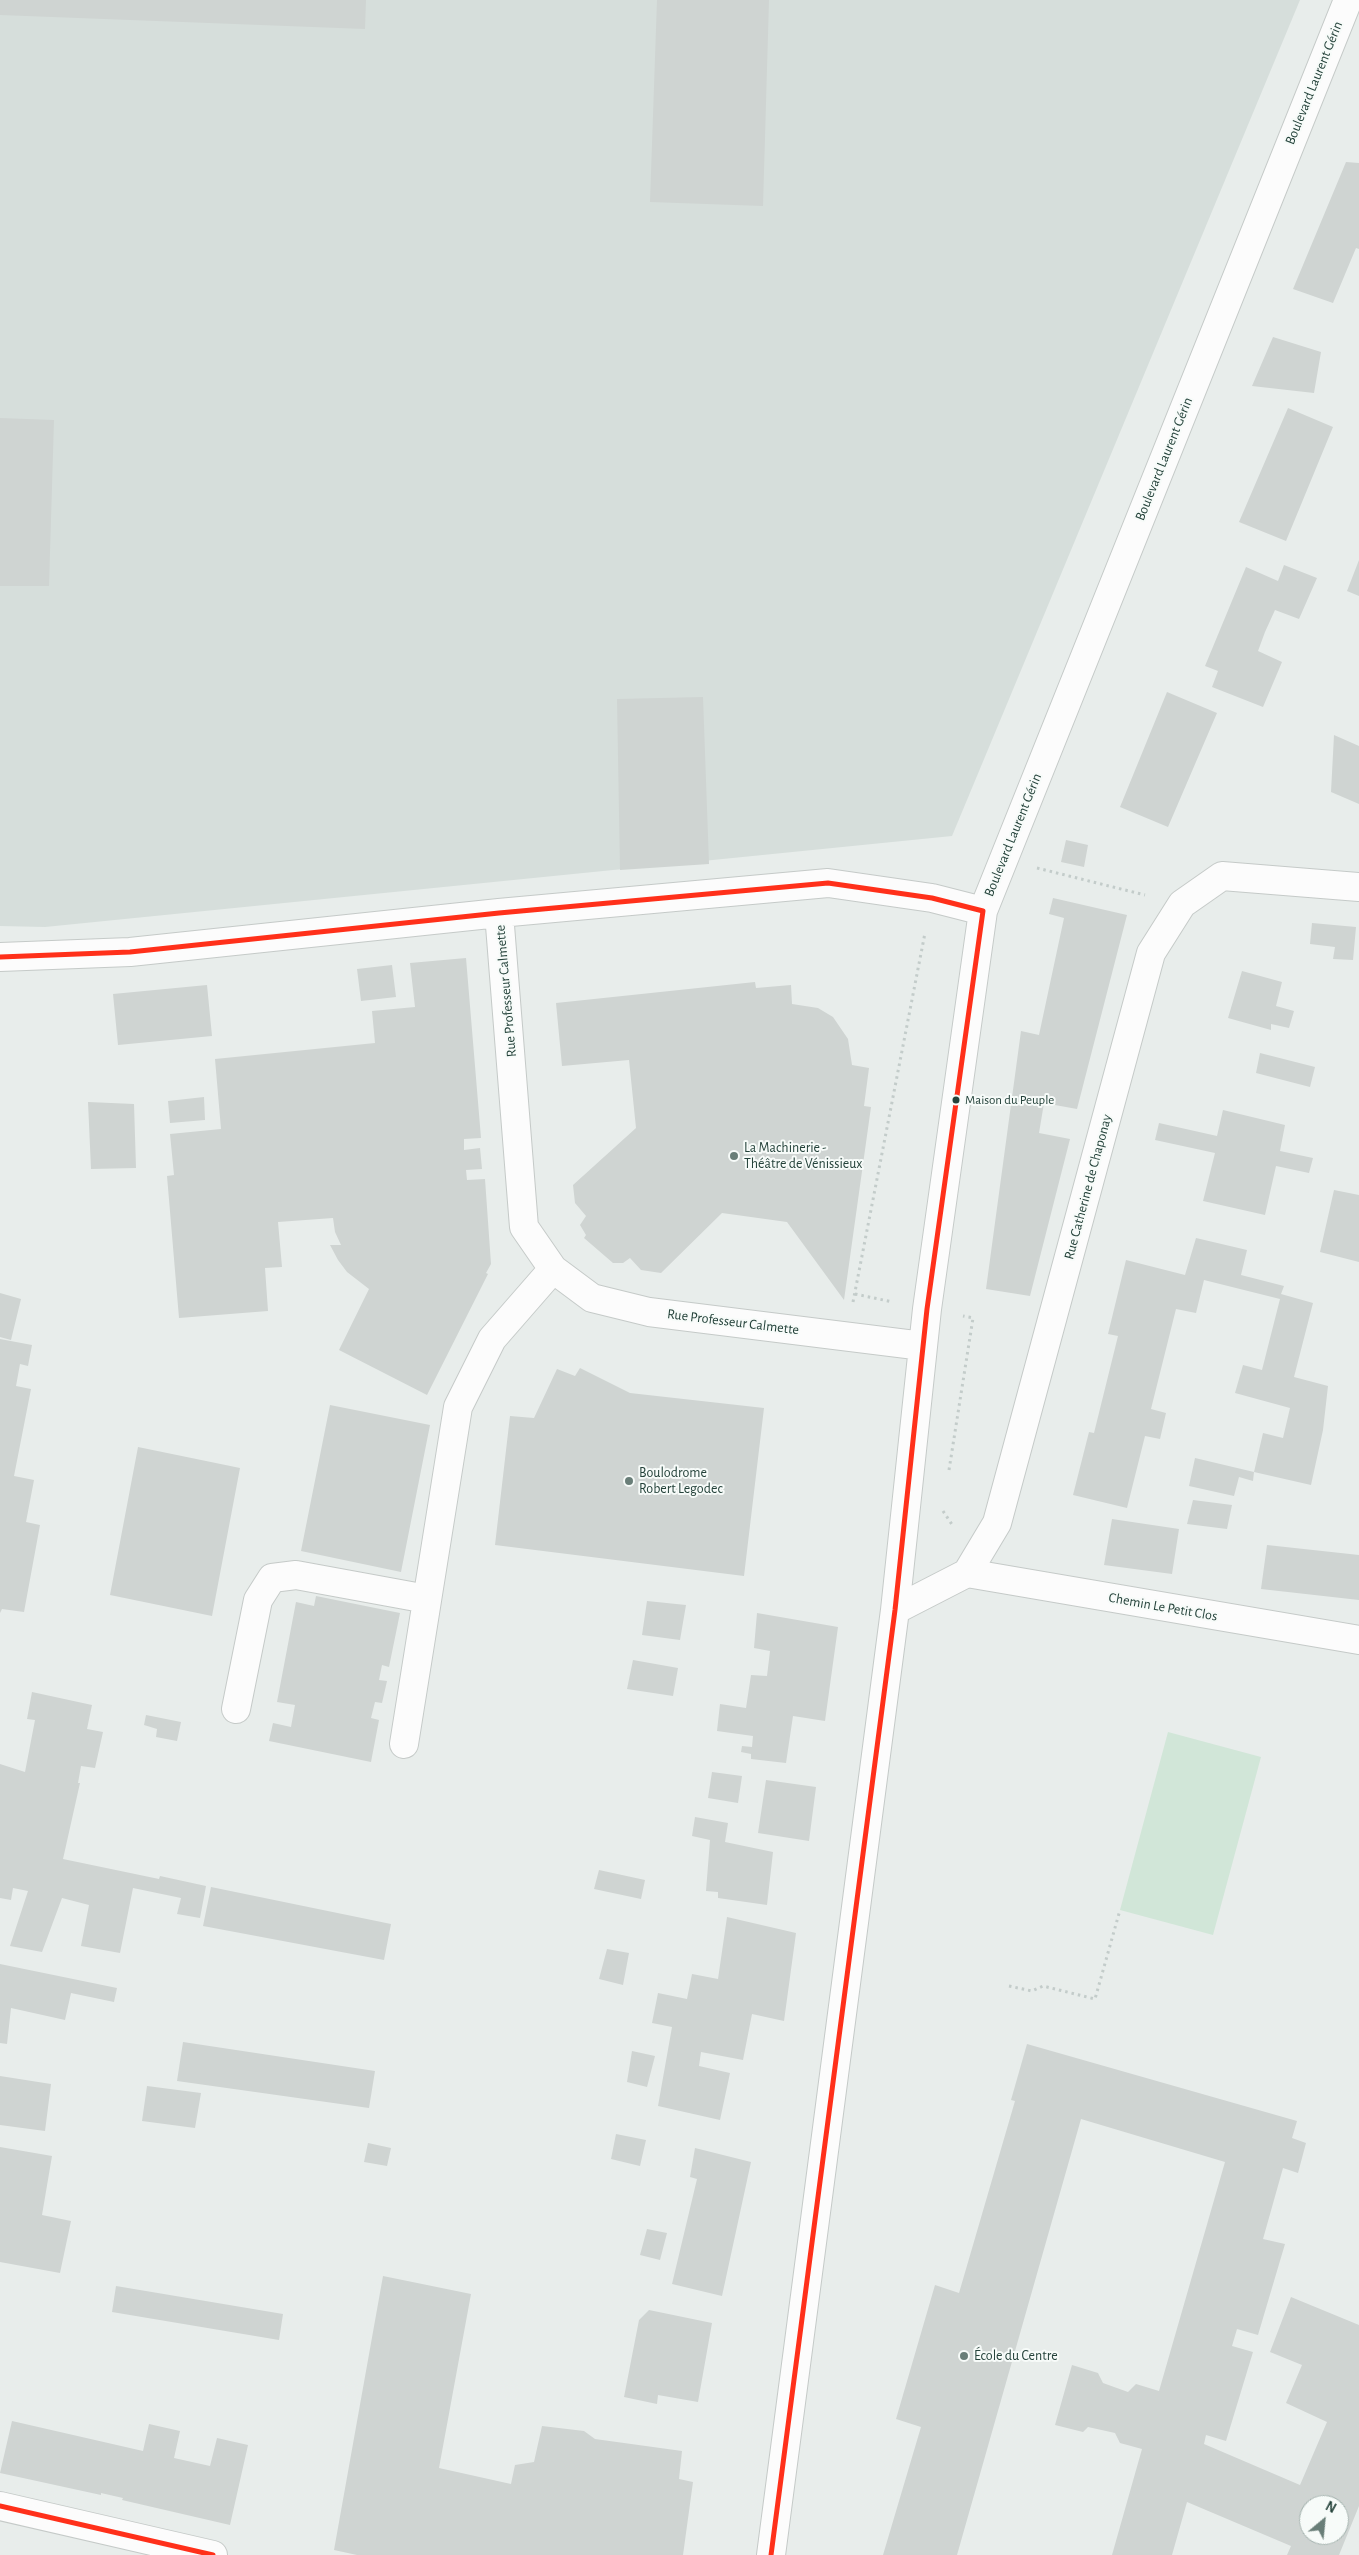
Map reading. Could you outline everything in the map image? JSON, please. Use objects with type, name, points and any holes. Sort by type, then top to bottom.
[{"type":"street","name":"Boulevard Laurent Gérin","points":[[770,2555],[895,1610],[923,1346],[983,912],[1348,0]]},
{"type":"street","name":"Rue Catherine de Chaponay","points":[[966,1574],[997,1523],[1151,953],[1182,904],[1222,876],[1359,887]]},
{"type":"street","points":[[0,957],[130,952],[499,913],[828,883],[932,898],[983,912]]},
{"type":"street","name":"Rue Professeur Calmette","points":[[499,913],[524,1227],[553,1269],[592,1298],[649,1312],[923,1346]]},
{"type":"street","points":[[404,1744],[458,1407],[492,1339],[553,1269]]},
{"type":"street","points":[[895,1610],[966,1574]]},
{"type":"street","name":"Chemin Le Petit Clos","points":[[966,1574],[1359,1640]]},
{"type":"street","points":[[236,1709],[258,1600],[272,1578],[296,1575],[427,1599]]},
{"type":"street","points":[[0,2506],[213,2555]]},
{"type":"path","points":[[1003,860],[1182,904]]},
{"type":"path","points":[[855,1294],[932,898]]},
{"type":"path","points":[[1009,1986],[1032,1990],[1044,1986],[1095,1999],[1120,1910]]},
{"type":"shaded area","points":[[0,0],[1300,0],[952,836],[45,927],[0,926]]},
{"type":"green space","points":[[1168,1732],[1261,1757],[1213,1935],[1120,1910]]},
{"type":"building","points":[[0,0],[366,0],[365,29],[0,15]]},
{"type":"building","points":[[657,0],[769,0],[763,206],[650,202]]},
{"type":"building","points":[[1346,162],[1359,163],[1359,249],[1356,248],[1333,303],[1293,289]]},
{"type":"building","points":[[1273,337],[1321,352],[1314,393],[1252,386]]},
{"type":"building","points":[[1288,408],[1333,427],[1286,541],[1239,522]]},
{"type":"building","points":[[0,418],[54,420],[49,586],[0,586]]},
{"type":"building","points":[[1359,560],[1359,596],[1347,591]]},
{"type":"building","points":[[1284,565],[1317,578],[1299,619],[1275,610],[1265,632],[1258,651],[1282,662],[1263,707],[1212,687],[1218,671],[1205,666],[1246,567],[1278,581]]},
{"type":"building","points":[[1167,692],[1217,713],[1168,827],[1120,807]]},
{"type":"building","points":[[703,697],[709,864],[620,870],[617,699]]},
{"type":"building","points":[[1334,735],[1359,746],[1359,804],[1331,792]]},
{"type":"building","points":[[1066,840],[1088,845],[1084,867],[1061,862]]},
{"type":"building","points":[[1053,898],[1127,915],[1077,1109],[1044,1103],[1039,1133],[1070,1139],[1030,1296],[986,1289],[1021,1031],[1039,1035],[1064,918],[1049,914]]},
{"type":"building","points":[[1312,923],[1356,927],[1353,960],[1333,959],[1335,947],[1310,944]]},
{"type":"building","points":[[466,958],[481,1138],[464,1139],[464,1150],[480,1148],[482,1169],[466,1170],[467,1180],[485,1179],[491,1264],[486,1273],[488,1274],[427,1395],[339,1350],[369,1289],[347,1272],[330,1245],[341,1245],[335,1232],[333,1218],[278,1222],[282,1267],[265,1268],[268,1311],[179,1318],[167,1176],[174,1175],[170,1134],[221,1129],[215,1059],[375,1043],[372,1011],[415,1007],[410,963]]},
{"type":"building","points":[[392,965],[396,997],[361,1001],[357,969]]},
{"type":"building","points":[[1242,971],[1282,982],[1276,1006],[1294,1011],[1289,1028],[1271,1024],[1271,1030],[1228,1018]]},
{"type":"building","name":"La Machinerie - Théâtre de Vénissieux","points":[[755,982],[756,988],[791,985],[792,1004],[818,1008],[833,1017],[848,1039],[852,1065],[869,1068],[864,1106],[871,1107],[844,1300],[787,1222],[722,1213],[661,1273],[641,1270],[630,1258],[623,1263],[613,1263],[584,1238],[586,1235],[580,1225],[586,1216],[575,1203],[573,1185],[636,1128],[629,1060],[562,1066],[556,1003]]},
{"type":"building","points":[[207,985],[212,1036],[118,1045],[113,994]]},
{"type":"building","points":[[1260,1053],[1315,1067],[1310,1087],[1256,1073]]},
{"type":"building","points":[[204,1097],[205,1120],[170,1123],[168,1101]]},
{"type":"building","points":[[88,1102],[134,1104],[136,1168],[91,1169]]},
{"type":"building","points":[[1223,1110],[1285,1125],[1280,1151],[1313,1158],[1309,1173],[1276,1166],[1265,1215],[1203,1201],[1215,1153],[1155,1140],[1159,1123],[1217,1136]]},
{"type":"building","points":[[1334,1190],[1359,1195],[1359,1262],[1320,1252]]},
{"type":"building","points":[[1196,1238],[1247,1250],[1241,1275],[1284,1286],[1281,1294],[1313,1303],[1294,1377],[1328,1386],[1323,1430],[1311,1485],[1254,1472],[1263,1433],[1283,1438],[1290,1408],[1235,1393],[1243,1365],[1262,1370],[1280,1299],[1204,1280],[1196,1313],[1176,1309],[1151,1409],[1166,1413],[1160,1439],[1145,1436],[1127,1508],[1073,1495],[1089,1432],[1094,1433],[1118,1336],[1108,1334],[1126,1260],[1185,1275]]},
{"type":"building","points":[[0,1293],[21,1299],[11,1340],[0,1337]]},
{"type":"building","points":[[0,1339],[32,1345],[28,1366],[20,1364],[16,1386],[31,1389],[14,1476],[34,1480],[26,1522],[40,1525],[24,1612],[2,1609],[0,1613]]},
{"type":"building","name":"Boulodrome Robert Legodec","points":[[580,1368],[630,1393],[764,1408],[744,1576],[495,1545],[510,1416],[534,1418],[557,1369],[575,1376]]},
{"type":"building","points":[[330,1405],[430,1425],[401,1572],[301,1551]]},
{"type":"building","points":[[138,1447],[240,1468],[212,1616],[110,1595]]},
{"type":"building","points":[[1195,1458],[1254,1472],[1253,1481],[1239,1477],[1234,1496],[1189,1486]]},
{"type":"building","points":[[1193,1500],[1232,1505],[1227,1529],[1187,1524]]},
{"type":"building","points":[[1112,1519],[1179,1529],[1172,1574],[1104,1565]]},
{"type":"building","points":[[1267,1545],[1359,1555],[1359,1600],[1261,1589]]},
{"type":"building","points":[[316,1596],[400,1613],[389,1667],[382,1665],[379,1680],[387,1681],[382,1703],[375,1702],[371,1718],[379,1720],[371,1762],[269,1741],[273,1723],[291,1727],[295,1705],[277,1702],[296,1602],[314,1606]]},
{"type":"building","points":[[647,1601],[686,1605],[680,1640],[642,1635]]},
{"type":"building","points":[[757,1613],[838,1627],[825,1721],[793,1716],[786,1763],[751,1759],[751,1754],[741,1752],[742,1746],[752,1747],[753,1736],[717,1731],[720,1704],[746,1708],[751,1675],[767,1676],[770,1651],[754,1648]]},
{"type":"building","points":[[633,1660],[678,1668],[673,1696],[627,1689]]},
{"type":"building","points":[[32,1692],[92,1705],[87,1729],[103,1732],[95,1768],[81,1766],[78,1783],[80,1783],[63,1859],[159,1879],[160,1876],[206,1886],[200,1918],[177,1914],[181,1898],[133,1888],[120,1953],[81,1946],[89,1905],[62,1898],[42,1952],[10,1946],[28,1891],[13,1888],[11,1900],[0,1898],[0,1764],[25,1772],[35,1720],[27,1719]]},
{"type":"building","points":[[146,1715],[181,1722],[177,1741],[156,1737],[157,1729],[144,1725]]},
{"type":"building","points":[[712,1772],[742,1776],[738,1803],[708,1798]]},
{"type":"building","points":[[766,1780],[816,1787],[809,1841],[758,1833]]},
{"type":"building","points":[[695,1817],[728,1823],[725,1842],[773,1852],[767,1905],[718,1898],[718,1892],[706,1891],[710,1840],[692,1836]]},
{"type":"building","points":[[599,1870],[645,1880],[641,1899],[594,1889]]},
{"type":"building","points":[[211,1887],[391,1924],[384,1960],[203,1926]]},
{"type":"building","points":[[727,1917],[796,1933],[784,2021],[752,2014],[743,2060],[701,2052],[699,2066],[730,2073],[720,2120],[658,2106],[672,2027],[652,2023],[658,1993],[687,1999],[692,1974],[718,1979]]},
{"type":"building","points":[[607,1949],[629,1953],[623,1985],[599,1979]]},
{"type":"building","points":[[0,1964],[117,1988],[114,2002],[71,1993],[65,2020],[11,2008],[7,2044],[0,2043]]},
{"type":"building","points":[[183,2042],[375,2071],[369,2108],[177,2081]]},
{"type":"building","points":[[1027,2044],[1297,2121],[1292,2138],[1306,2143],[1298,2173],[1283,2168],[1263,2239],[1285,2244],[1258,2335],[1237,2329],[1232,2346],[1253,2352],[1226,2441],[1206,2435],[1204,2444],[1300,2485],[1327,2422],[1286,2403],[1302,2365],[1270,2352],[1291,2297],[1359,2325],[1359,2506],[1349,2530],[1349,2495],[1299,2495],[1299,2545],[1343,2545],[1339,2555],[1287,2555],[1291,2546],[1187,2502],[1172,2555],[1112,2555],[1142,2449],[1120,2443],[1115,2433],[1088,2427],[1083,2432],[1055,2425],[1072,2365],[1098,2373],[1103,2383],[1128,2392],[1136,2384],[1159,2391],[1225,2162],[1081,2119],[957,2555],[883,2555],[921,2427],[896,2419],[935,2285],[959,2293],[1015,2101],[1011,2100]]},
{"type":"building","points":[[632,2051],[655,2056],[647,2087],[627,2082]]},
{"type":"building","points":[[0,2076],[51,2084],[45,2131],[0,2125]]},
{"type":"building","points":[[147,2086],[201,2093],[195,2128],[142,2121]]},
{"type":"building","points":[[616,2134],[646,2140],[640,2166],[611,2159]]},
{"type":"building","points":[[368,2143],[391,2148],[387,2166],[364,2162]]},
{"type":"building","points":[[0,2147],[52,2156],[42,2215],[71,2221],[60,2273],[0,2262]]},
{"type":"building","points":[[695,2148],[751,2162],[722,2296],[672,2284],[697,2179],[690,2177]]},
{"type":"building","points":[[647,2229],[667,2233],[660,2260],[640,2255]]},
{"type":"building","points":[[383,2276],[471,2294],[439,2468],[511,2484],[515,2465],[534,2462],[542,2426],[584,2431],[595,2439],[682,2451],[679,2479],[693,2482],[683,2555],[357,2555],[334,2550]]},
{"type":"building","points":[[116,2286],[283,2314],[279,2340],[112,2312]]},
{"type":"building","points":[[649,2310],[712,2323],[698,2402],[658,2395],[657,2404],[624,2397],[639,2320]]},
{"type":"building","points":[[12,2421],[143,2451],[149,2424],[180,2431],[174,2458],[210,2466],[217,2438],[248,2445],[230,2525],[122,2500],[123,2498],[101,2493],[101,2495],[0,2473]]},
{"type":"transit line","points":[[0,957],[130,952],[499,913],[828,883],[932,898],[983,911],[927,1309],[895,1610],[771,2555]]},
{"type":"transit line","points":[[0,2506],[213,2555]]},
{"type":"place","name":"Maison du Peuple","points":[[956,1100]]},
{"type":"place","name":"La Machinerie - Théâtre de Vénissieux","points":[[734,1156]]},
{"type":"place","name":"Boulodrome Robert Legodec","points":[[629,1481]]},
{"type":"place","name":"École du Centre","points":[[964,2356]]}]
